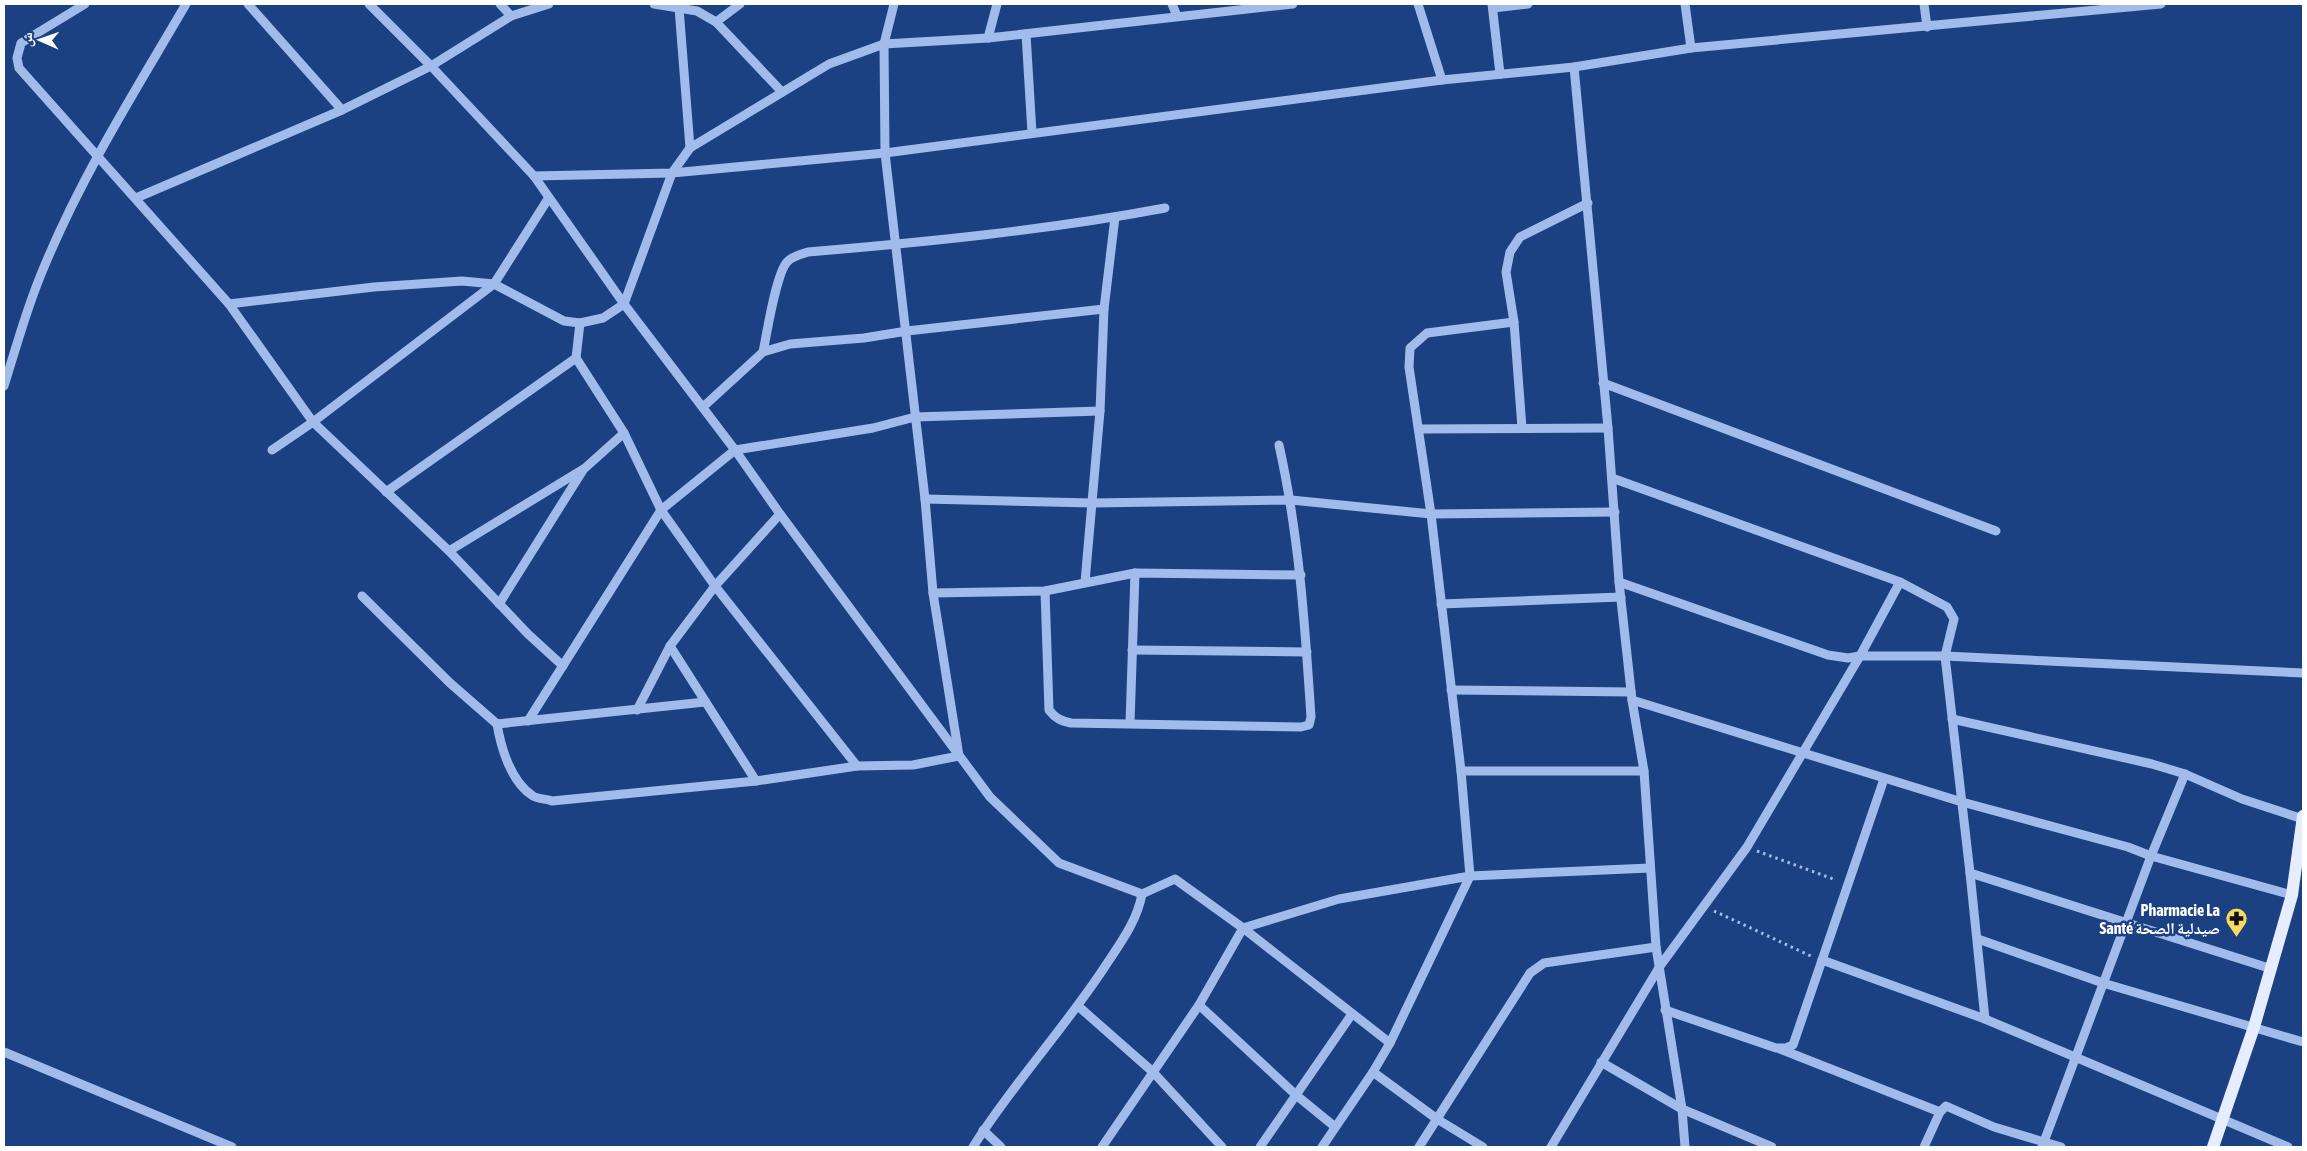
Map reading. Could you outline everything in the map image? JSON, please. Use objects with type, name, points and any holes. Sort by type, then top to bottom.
[{"type":"main road","points":[[2212,1147],[2223,1120],[2272,969],[2292,896],[2303,818]]},
{"type":"street","points":[[85,4],[21,43],[17,58],[19,68],[28,81],[136,198],[229,304],[314,422],[448,551],[563,666]]},
{"type":"street","points":[[4,386],[26,312],[46,261],[97,155],[186,4]]},
{"type":"street","points":[[248,4],[342,110]]},
{"type":"street","points":[[370,4],[534,176],[548,199],[624,304],[735,450],[780,514],[990,797],[1059,863],[1142,894],[1175,879],[1243,928],[1390,1042]]},
{"type":"street","points":[[500,4],[511,16]]},
{"type":"street","points":[[511,16],[512,4]]},
{"type":"street","points":[[136,198],[342,110],[431,66],[511,16],[549,4]]},
{"type":"street","points":[[654,4],[696,11],[716,22],[782,92]]},
{"type":"street","points":[[716,22],[740,4]]},
{"type":"street","points":[[894,4],[884,44],[885,152],[926,499],[934,593],[960,756]]},
{"type":"street","points":[[988,38],[996,4]]},
{"type":"street","points":[[1172,4],[1177,16]]},
{"type":"street","points":[[229,304],[374,287],[462,281],[494,284],[564,321],[580,323],[603,318],[624,304],[672,173],[690,148],[829,64],[884,44],[988,38],[1293,4]]},
{"type":"street","points":[[1418,4],[1442,80]]},
{"type":"street","points":[[1500,74],[1492,6],[1528,4]]},
{"type":"street","points":[[1685,4],[1691,48]]},
{"type":"street","points":[[1924,4],[1927,27]]},
{"type":"street","points":[[534,176],[672,173],[885,152],[1442,80],[1574,67],[1691,48],[2161,4]]},
{"type":"street","points":[[679,8],[690,148]]},
{"type":"street","points":[[1026,34],[1032,133]]},
{"type":"street","points":[[1574,67],[1608,428],[1619,582],[1631,696],[1644,771],[1656,947],[1682,1109],[1685,1147]]},
{"type":"street","points":[[272,450],[314,422],[494,284],[548,199]]},
{"type":"street","points":[[1522,428],[1514,322],[1506,272],[1510,252],[1520,237],[1588,203]]},
{"type":"street","points":[[763,352],[780,280],[787,262],[808,252],[895,245],[1115,217],[1165,208]]},
{"type":"street","points":[[1085,582],[1100,412],[1104,309],[1115,217]]},
{"type":"street","points":[[703,407],[763,352],[790,344],[864,338],[907,331],[1104,309]]},
{"type":"street","points":[[1322,1147],[1334,1126],[1373,1072],[1390,1042],[1470,876],[1461,771],[1431,514],[1409,367],[1410,348],[1427,334],[1514,322]]},
{"type":"street","points":[[580,323],[576,358],[624,433],[661,510],[715,586],[857,766]]},
{"type":"street","points":[[386,492],[576,358]]},
{"type":"street","points":[[1603,383],[1996,531]]},
{"type":"street","points":[[528,721],[661,510],[735,450],[873,428],[915,417],[1100,412]]},
{"type":"street","points":[[1419,429],[1608,428]]},
{"type":"street","points":[[448,551],[584,468],[624,433]]},
{"type":"street","points":[[1045,591],[1049,710],[1054,717],[1072,723],[1301,727],[1309,725],[1311,716],[1301,575],[1292,500],[1280,445]]},
{"type":"street","points":[[499,604],[584,468]]},
{"type":"street","points":[[1612,478],[1900,582],[1947,607],[1952,612],[1954,619],[1945,656],[1978,939],[1985,1019]]},
{"type":"street","points":[[926,499],[1092,503],[1292,500],[1431,514],[1615,512]]},
{"type":"street","points":[[636,710],[670,646],[715,586],[780,514]]},
{"type":"street","points":[[934,593],[1045,591],[1135,573],[1301,575]]},
{"type":"street","points":[[1130,723],[1135,573]]},
{"type":"street","points":[[1619,582],[1828,655],[1848,658],[1860,656],[1945,656],[2303,674]]},
{"type":"street","points":[[1551,1147],[1600,1062],[1660,966],[1705,907],[1747,847],[1860,656],[1900,582]]},
{"type":"street","points":[[362,596],[450,683],[497,724],[500,743],[516,777],[534,796],[552,801],[756,781],[857,766],[913,766],[960,756]]},
{"type":"street","points":[[1441,604],[1621,597]]},
{"type":"street","points":[[670,646],[756,781]]},
{"type":"street","points":[[1132,650],[1307,652]]},
{"type":"street","points":[[1451,690],[1631,696],[1801,754],[1962,802],[2128,847],[2151,856],[2292,896]]},
{"type":"street","points":[[497,724],[705,702]]},
{"type":"street","points":[[1952,719],[2152,764],[2185,774],[2242,799],[2303,818]]},
{"type":"street","points":[[1461,771],[1644,771]]},
{"type":"street","points":[[2043,1144],[2151,856],[2185,774]]},
{"type":"street","points":[[1776,1048],[1786,1048],[1793,1045],[1884,779]]},
{"type":"street","points":[[1102,1147],[1199,1004],[1243,928],[1339,899],[1470,876],[1650,868]]},
{"type":"street","points":[[1970,873],[2272,969]]},
{"type":"street","points":[[973,1147],[1078,1006],[1122,941],[1139,910],[1142,894]]},
{"type":"street","points":[[1978,939],[2103,983],[2303,1042]]},
{"type":"street","points":[[1419,1147],[1530,973],[1544,963],[1656,947]]},
{"type":"street","points":[[1822,960],[1985,1019],[2075,1059],[2288,1147]]},
{"type":"street","points":[[1199,1004],[1296,1094],[1334,1126]]},
{"type":"street","points":[[1078,1006],[1153,1072],[1222,1147]]},
{"type":"street","points":[[1665,1010],[1776,1048],[1940,1112]]},
{"type":"street","points":[[1260,1147],[1352,1014]]},
{"type":"street","points":[[4,1052],[232,1147]]},
{"type":"street","points":[[1600,1062],[1682,1109],[1772,1147]]},
{"type":"street","points":[[1373,1072],[1437,1119],[1483,1147]]},
{"type":"street","points":[[1924,1147],[1940,1112],[1944,1107],[1949,1106],[1994,1127],[2043,1144],[2061,1147]]},
{"type":"street","points":[[984,1130],[1001,1147]]},
{"type":"path","points":[[1747,847],[1847,884]]},
{"type":"path","points":[[1705,907],[1822,960]]},
{"type":"place","name":"Pharmacie La Santé صيدلية الصحة","points":[[2236,938]]}]
